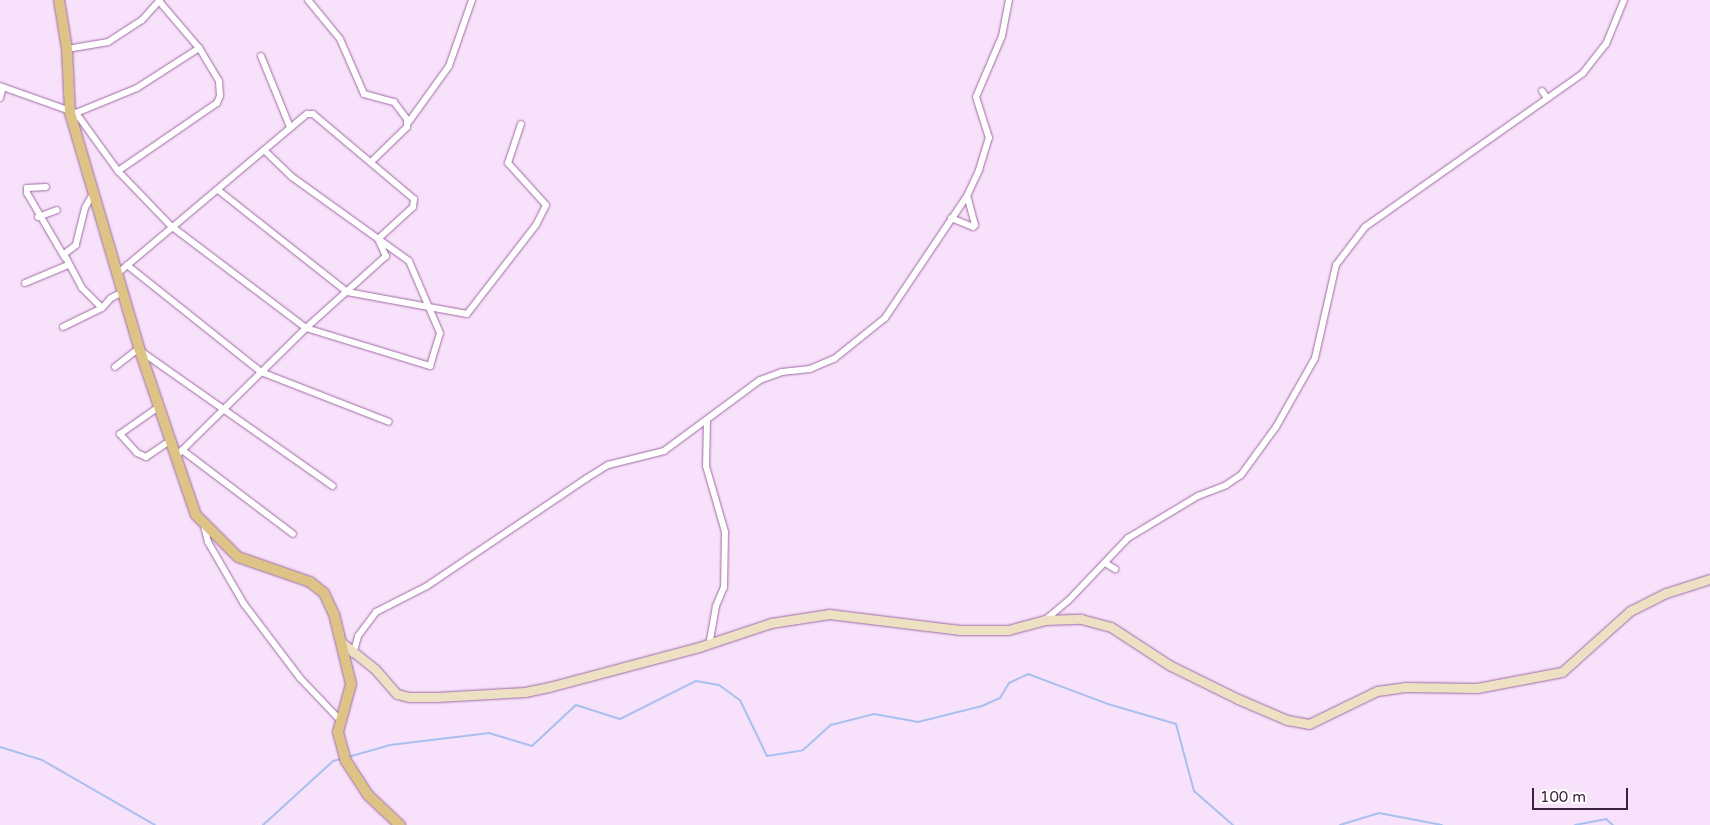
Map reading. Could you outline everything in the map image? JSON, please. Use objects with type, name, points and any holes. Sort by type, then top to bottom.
[{"type":"main road","points":[[59,0],[67,49],[65,70],[73,113],[93,194],[140,350],[171,440],[179,453],[196,515],[204,526],[238,557],[310,582],[324,593],[334,614],[351,684],[338,732],[346,761],[368,794],[400,825]]},
{"type":"street","points":[[67,49],[108,42],[142,20],[160,0],[199,48],[219,81],[220,96],[217,103],[118,171]]},
{"type":"street","points":[[308,0],[340,39],[364,94],[394,102],[408,123]]},
{"type":"street","points":[[371,162],[408,123],[449,66],[472,0]]},
{"type":"street","points":[[353,654],[358,636],[376,612],[427,586],[608,465],[664,450],[760,380],[782,372],[821,365],[857,343],[885,318],[967,196],[989,138],[976,96],[1002,36],[1009,0]]},
{"type":"street","points":[[1045,620],[1106,563],[1128,538],[1198,496],[1226,485],[1241,475],[1274,426],[1315,358],[1336,265],[1365,227],[1574,80],[1590,65],[1611,35],[1624,0]]},
{"type":"street","points":[[73,113],[137,88],[199,48]]},
{"type":"street","points":[[262,56],[290,127]]},
{"type":"street","points":[[0,98],[2,86],[73,113],[118,171],[171,226],[306,328],[430,366],[440,333],[431,308],[409,261],[292,177],[264,150]]},
{"type":"street","points":[[1542,90],[1547,98]]},
{"type":"street","points":[[118,274],[171,226],[218,190],[302,116],[312,114],[414,199],[413,207],[378,239]]},
{"type":"street","points":[[218,190],[348,292],[467,314],[536,225],[546,206],[508,164],[521,124]]},
{"type":"street","points":[[46,187],[27,188],[38,217],[82,288],[102,308]]},
{"type":"street","points":[[68,263],[64,254],[76,244],[85,208],[93,194]]},
{"type":"street","points":[[951,218],[973,227],[975,225],[967,196]]},
{"type":"street","points":[[38,217],[57,210]]},
{"type":"street","points":[[293,534],[179,453],[223,407],[306,328],[386,256],[378,239]]},
{"type":"street","points":[[25,283],[68,263]]},
{"type":"street","points":[[128,265],[261,372],[389,422]]},
{"type":"street","points":[[63,327],[102,308],[111,298],[123,292]]},
{"type":"street","points":[[115,367],[140,350],[333,486]]},
{"type":"street","points":[[160,406],[120,434],[136,453],[146,457],[171,440]]},
{"type":"street","points":[[707,420],[706,466],[725,532],[724,587],[716,606],[709,644]]},
{"type":"street","points":[[204,526],[208,542],[244,604],[271,635],[300,678],[342,722]]},
{"type":"street","points":[[1106,563],[1115,568]]},
{"type":"street","points":[[341,642],[353,654],[375,669],[397,694],[409,697],[437,697],[525,692],[709,644],[771,623],[840,613],[960,630],[1008,630],[1045,620],[1081,619],[1102,623],[1172,667],[1287,720],[1309,724],[1376,691],[1404,687],[1477,688],[1562,672],[1630,611],[1666,592],[1710,579]]},
{"type":"waterway","points":[[348,757],[390,745],[489,733],[532,746],[576,705],[620,719],[696,681],[719,685],[740,700],[767,756],[803,750],[831,725],[874,714],[918,722],[982,706],[1000,698],[1009,683],[1028,674],[1108,704],[1176,724],[1194,791],[1233,825]]},
{"type":"waterway","points":[[0,747],[42,760],[155,825]]},
{"type":"waterway","points":[[263,825],[333,761],[341,759]]},
{"type":"waterway","points":[[1340,825],[1379,813],[1442,825]]},
{"type":"waterway","points":[[1575,825],[1606,819],[1613,825]]}]
